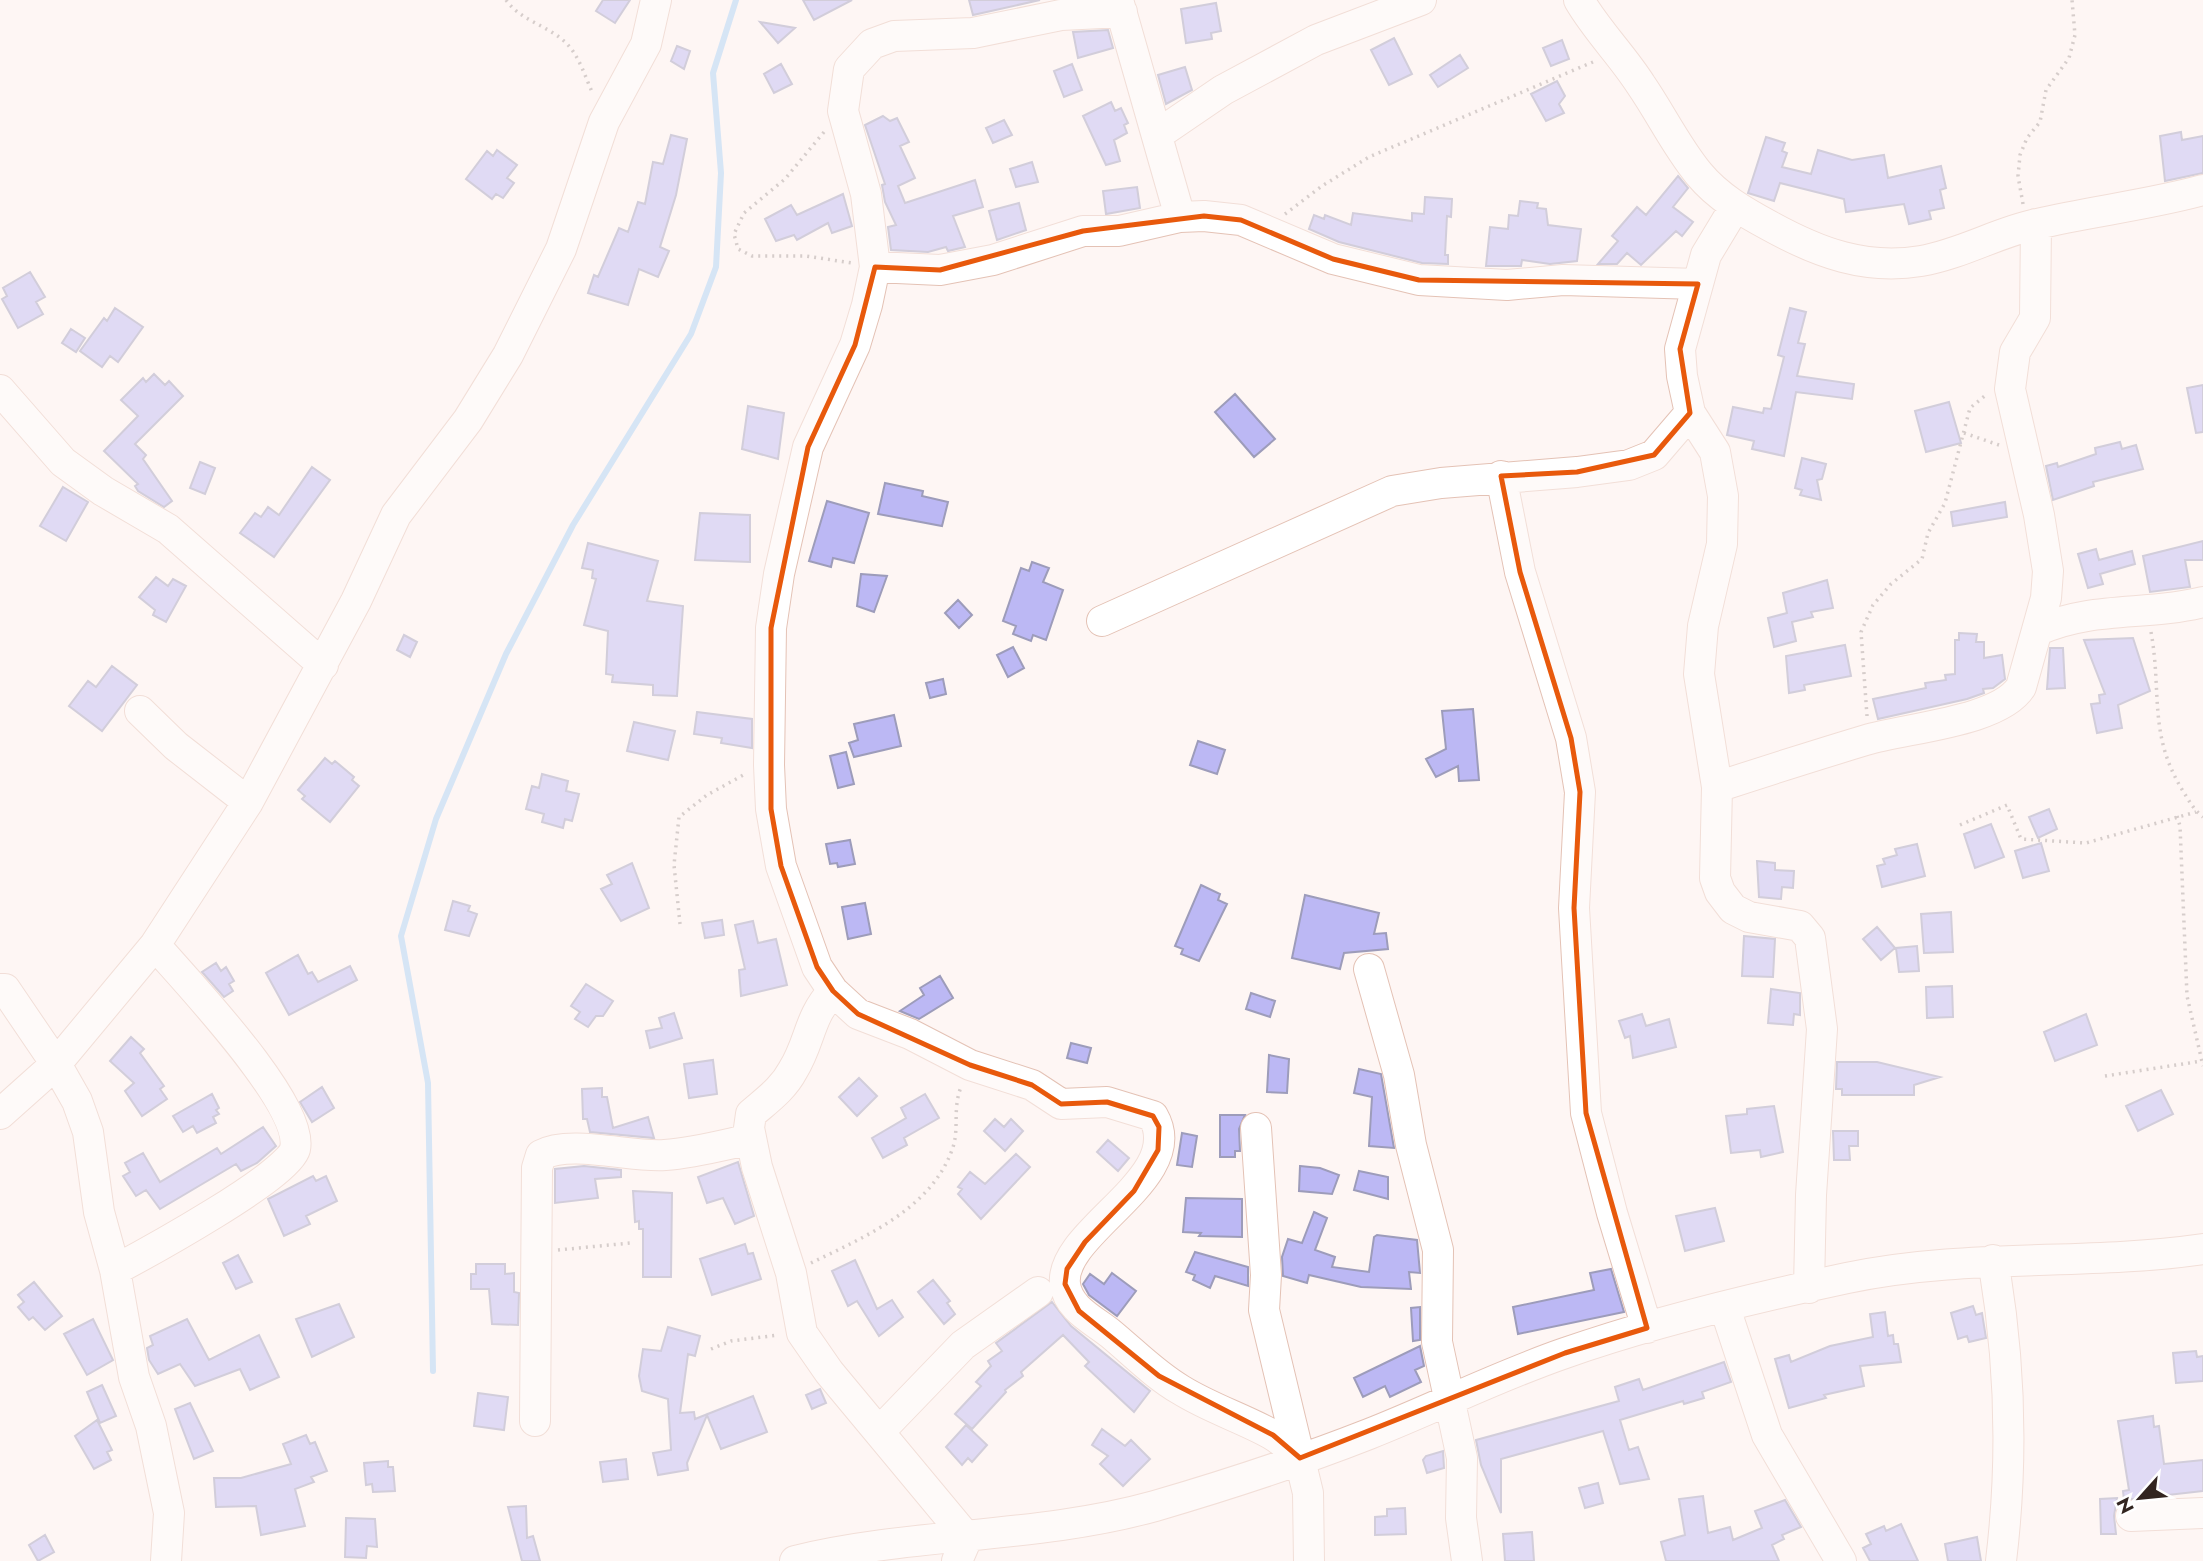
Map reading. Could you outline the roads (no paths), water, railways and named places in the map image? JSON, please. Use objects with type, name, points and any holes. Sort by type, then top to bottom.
[{"type":"street","points":[[0,1114],[56,1064],[155,945],[248,802],[323,665],[396,515],[468,420],[508,355],[561,249],[604,122],[646,44],[656,0]]},
{"type":"street","points":[[1157,135],[1223,90],[1316,40],[1421,0]]},
{"type":"street","points":[[1579,0],[1594,25],[1618,52],[1700,175],[1734,207],[1807,247],[1860,262],[1922,261],[1981,245],[2031,225],[2203,190]]},
{"type":"street","points":[[1180,217],[1120,6],[973,33],[894,37],[872,44],[849,69],[843,111],[866,194],[875,267],[855,345],[808,447],[779,574],[771,628],[771,809],[781,866],[817,967],[832,991],[858,1014],[910,1034],[970,1065],[1032,1085],[1061,1104],[1107,1102],[1153,1116],[1159,1127],[1158,1150],[1134,1191],[1084,1242],[1068,1269],[1065,1284],[1071,1299],[1079,1311],[1129,1349],[1158,1376],[1236,1420],[1273,1435],[1300,1458]]},
{"type":"street","points":[[1734,207],[1706,255],[1680,349],[1682,376],[1690,413],[1716,452],[1723,496],[1722,544],[1703,626],[1699,674],[1717,787],[1714,857],[1720,892],[1733,909],[1749,917],[1800,926],[1810,937],[1822,1030],[1811,1195],[1809,1287]]},
{"type":"street","points":[[875,267],[940,270],[993,260],[1083,231],[1131,229],[1180,217],[1241,220],[1268,229],[1333,259],[1419,280],[1507,285],[1563,280],[1698,284]]},
{"type":"street","points":[[1717,787],[1869,739],[1956,721],[2015,697],[2039,630],[2048,571],[2039,515],[2010,389],[2015,352],[2035,318],[2031,225]]},
{"type":"street","points":[[0,390],[63,462],[103,491],[169,529],[323,665]]},
{"type":"street","points":[[1102,621],[1392,491],[1501,476],[1577,472],[1629,465],[1654,455],[1690,413]]},
{"type":"street","points":[[1501,476],[1520,572],[1572,738],[1580,792],[1574,908],[1586,1113],[1612,1213],[1647,1328]]},
{"type":"street","points":[[2039,630],[2060,620],[2081,616],[2124,611],[2147,613],[2203,602]]},
{"type":"street","points":[[140,711],[176,746],[248,802]]},
{"type":"street","points":[[115,1270],[165,1244],[250,1189],[290,1159],[295,1149],[295,1132],[286,1108],[241,1045],[155,945]]},
{"type":"street","points":[[1368,969],[1399,1075],[1411,1145],[1438,1250],[1437,1342],[1462,1458],[1461,1518],[1467,1561]]},
{"type":"street","points":[[0,989],[5,989],[56,1064],[77,1101],[88,1132],[99,1212],[115,1270],[134,1377],[151,1426],[169,1513],[166,1561]]},
{"type":"street","points":[[832,991],[818,1007],[794,1069],[780,1090],[751,1114],[751,1139],[774,1226],[791,1273],[802,1333],[829,1372],[880,1431],[962,1550]]},
{"type":"street","points":[[1255,1128],[1266,1275],[1264,1310],[1308,1493],[1309,1561]]},
{"type":"street","points":[[535,1421],[537,1168],[541,1155],[551,1149],[606,1150],[663,1156],[751,1139]]},
{"type":"street","points":[[794,1561],[873,1547],[962,1550],[1142,1509],[1368,1434],[1564,1353],[1647,1328],[1809,1287],[1932,1265],[1993,1260],[2091,1259],[2203,1249]]},
{"type":"street","points":[[1993,1260],[2003,1323],[2007,1413],[2001,1561]]},
{"type":"street","points":[[880,1431],[963,1345],[1038,1292]]},
{"type":"street","points":[[1725,1308],[1767,1436],[1819,1528],[1839,1553],[1841,1561]]},
{"type":"street","points":[[2131,1516],[2203,1513]]},
{"type":"waterway","points":[[433,1371],[428,1083],[401,936],[436,819],[506,654],[573,525],[691,334],[716,267],[721,173],[713,73],[736,0]]}]
